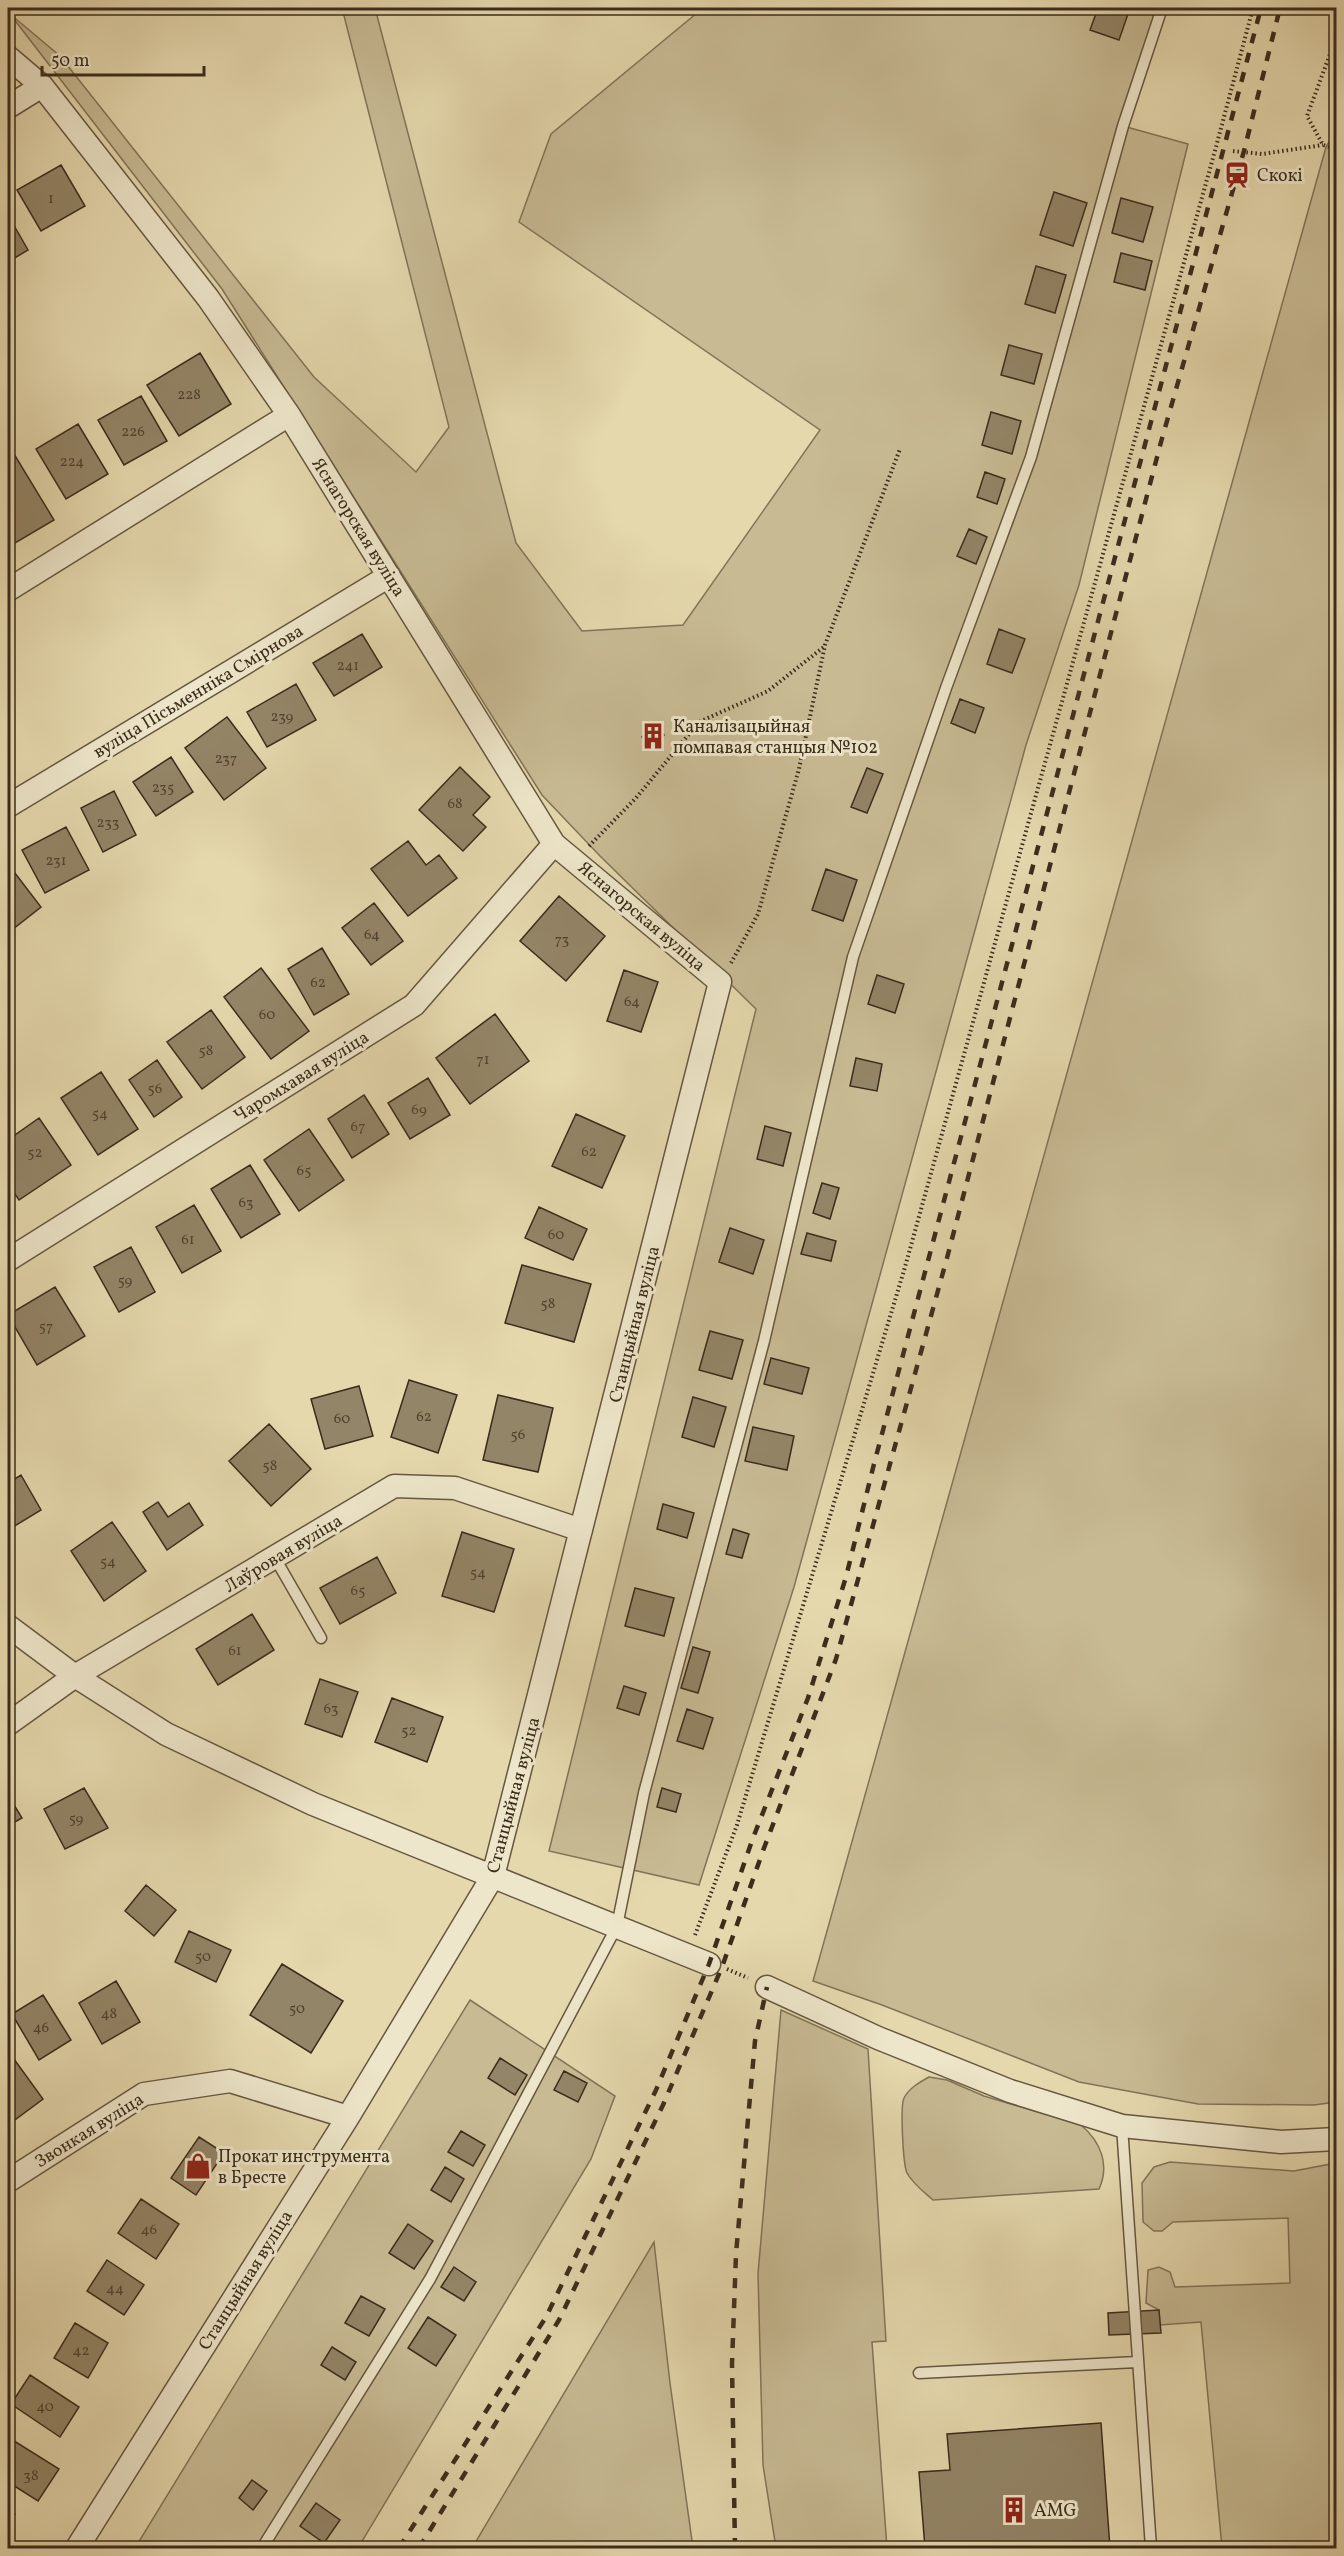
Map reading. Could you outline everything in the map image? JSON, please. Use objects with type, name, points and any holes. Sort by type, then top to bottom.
[{"type":"street","name":"Яснагорская вуліца","points":[[8,57],[42,86],[208,298],[289,415],[554,844],[720,982]]},
{"type":"street","points":[[8,107],[42,86]]},
{"type":"street","points":[[8,590],[289,415]]},
{"type":"street","name":"вуліца Пісьменніка Смірнова","points":[[8,806],[389,576]]},
{"type":"street","name":"Чаромхавая вуліца","points":[[8,1260],[414,1005],[554,844]]},
{"type":"street","name":"Станцыйная вуліца","points":[[77,2548],[348,2117],[493,1876],[720,982]]},
{"type":"street","name":"Лаўровая вуліца","points":[[8,1724],[75,1676],[394,1486],[454,1488],[581,1530]]},
{"type":"street","points":[[8,1626],[75,1676],[166,1734],[303,1799],[709,1964]]},
{"type":"street","points":[[766,1987],[878,2038],[1010,2091],[1122,2126],[1281,2142],[1336,2139]]},
{"type":"street","name":"Звонкая вуліца","points":[[8,2181],[144,2094],[230,2081],[348,2117]]},
{"type":"lane","points":[[262,2548],[430,2279],[617,1926],[644,1793],[764,1341],[853,957],[946,688],[1030,457],[1123,126],[1162,8]]},
{"type":"lane","points":[[275,1558],[321,1638]]},
{"type":"lane","points":[[1122,2126],[1151,2548]]},
{"type":"lane","points":[[919,2373],[1137,2362]]},
{"type":"path","points":[[687,1955],[736,1825],[905,1267],[1253,8]]},
{"type":"path","points":[[1323,145],[1307,116],[1336,38]]},
{"type":"path","points":[[1233,151],[1262,154],[1323,145],[1336,149]]},
{"type":"path","points":[[720,982],[758,914],[799,769],[825,645],[900,449]]},
{"type":"path","points":[[575,861],[636,798],[699,722],[768,691],[825,645]]},
{"type":"path","points":[[709,1964],[766,1987]]},
{"type":"shaded area","points":[[342,8],[375,8],[516,543],[582,631],[683,625],[820,430],[519,222],[551,134],[703,8],[1168,8],[1123,126],[1188,144],[1079,585],[1026,745],[794,1587],[699,1885],[549,1851],[756,1009],[600,856],[542,795],[222,289],[10,14],[60,56],[314,377],[416,472],[449,427]]},
{"type":"shaded area","points":[[1336,130],[1336,2102],[1314,2105],[1198,2104],[1079,2082],[882,2005],[813,1981],[1326,147]]},
{"type":"shaded area","points":[[470,2000],[615,2096],[591,2159],[358,2548],[135,2548]]},
{"type":"shaded area","points":[[781,2010],[868,2049],[886,2341],[872,2342],[887,2548],[776,2548],[763,2465],[758,2274]]},
{"type":"shaded area","points":[[929,2077],[947,2080],[984,2096],[1081,2125],[1094,2139],[1102,2154],[1104,2171],[1099,2189],[933,2200],[915,2184],[907,2173],[902,2135],[904,2098],[912,2088]]},
{"type":"shaded area","points":[[1170,2162],[1294,2171],[1336,2163],[1336,2548],[1222,2548],[1201,2322],[1160,2325],[1159,2310],[1146,2303],[1148,2270],[1159,2267],[1170,2272],[1175,2287],[1290,2283],[1288,2218],[1173,2222],[1162,2231],[1154,2231],[1143,2222],[1142,2183],[1154,2167]]},
{"type":"shaded area","points":[[654,2242],[670,2383],[693,2548],[472,2548]]},
{"type":"building","points":[[1098,8],[1120,8],[1129,11],[1119,40],[1090,30]]},
{"type":"building","points":[[61,165],[85,206],[41,231],[17,190]]},
{"type":"building","points":[[1054,192],[1087,203],[1073,246],[1040,235]]},
{"type":"building","points":[[1121,198],[1153,207],[1143,242],[1112,233]]},
{"type":"building","points":[[8,215],[28,250],[8,262]]},
{"type":"building","points":[[1121,253],[1152,261],[1145,290],[1114,282]]},
{"type":"building","points":[[1036,266],[1066,275],[1055,313],[1025,304]]},
{"type":"building","points":[[1009,345],[1042,354],[1034,384],[1001,375]]},
{"type":"building","points":[[200,353],[231,404],[179,436],[147,385]]},
{"type":"building","points":[[141,396],[167,441],[124,465],[98,420]]},
{"type":"building","points":[[991,412],[1021,421],[1012,454],[982,445]]},
{"type":"building","points":[[78,424],[108,474],[66,499],[36,449]]},
{"type":"building","points":[[14,454],[54,520],[10,546],[8,541],[8,458]]},
{"type":"building","points":[[985,472],[1005,479],[997,504],[977,497]]},
{"type":"building","points":[[969,529],[987,537],[976,564],[957,556]]},
{"type":"building","points":[[999,629],[1025,639],[1012,673],[987,664]]},
{"type":"building","points":[[362,634],[382,667],[334,696],[313,663]]},
{"type":"building","points":[[296,684],[316,720],[267,747],[247,712]]},
{"type":"building","points":[[960,699],[984,708],[975,733],[951,723]]},
{"type":"building","points":[[227,717],[266,768],[224,800],[185,748]]},
{"type":"building","name":"Каналізацыйная помпавая станцыя №102","points":[[652,724],[664,735],[653,747],[642,737]]},
{"type":"building","points":[[171,757],[193,792],[156,816],[133,782]]},
{"type":"building","points":[[460,767],[490,797],[473,815],[486,827],[463,851],[419,810]]},
{"type":"building","points":[[867,768],[883,774],[867,813],[851,807]]},
{"type":"building","points":[[114,791],[136,835],[103,852],[81,808]]},
{"type":"building","points":[[66,827],[89,870],[45,893],[22,850]]},
{"type":"building","points":[[408,841],[426,865],[439,855],[457,878],[408,916],[371,869]]},
{"type":"building","points":[[8,864],[41,907],[8,933]]},
{"type":"building","points":[[826,869],[857,880],[843,921],[812,910]]},
{"type":"building","points":[[559,896],[605,936],[566,981],[520,941]]},
{"type":"building","points":[[374,903],[403,941],[371,965],[342,928]]},
{"type":"building","points":[[322,948],[349,994],[314,1015],[288,969]]},
{"type":"building","points":[[261,968],[309,1031],[271,1059],[224,997]]},
{"type":"building","points":[[624,970],[658,982],[641,1032],[607,1021]]},
{"type":"building","points":[[877,975],[904,984],[895,1013],[868,1004]]},
{"type":"building","points":[[211,1010],[245,1057],[202,1089],[167,1042]]},
{"type":"building","points":[[495,1014],[529,1061],[470,1104],[436,1058]]},
{"type":"building","points":[[856,1058],[882,1064],[877,1091],[850,1086]]},
{"type":"building","points":[[157,1060],[182,1097],[154,1117],[129,1080]]},
{"type":"building","points":[[101,1072],[138,1129],[98,1155],[61,1098]]},
{"type":"building","points":[[428,1078],[450,1115],[410,1139],[388,1103]]},
{"type":"building","points":[[364,1095],[389,1134],[352,1158],[328,1119]]},
{"type":"building","points":[[576,1114],[625,1136],[602,1188],[552,1166]]},
{"type":"building","points":[[39,1118],[71,1165],[19,1200],[8,1184],[8,1140]]},
{"type":"building","points":[[765,1126],[791,1133],[783,1166],[757,1159]]},
{"type":"building","points":[[309,1129],[344,1180],[299,1211],[264,1160]]},
{"type":"building","points":[[250,1165],[280,1214],[241,1238],[211,1189]]},
{"type":"building","points":[[822,1183],[839,1188],[830,1219],[813,1213]]},
{"type":"building","points":[[194,1205],[221,1251],[182,1273],[156,1227]]},
{"type":"building","points":[[539,1207],[587,1229],[573,1260],[525,1238]]},
{"type":"building","points":[[730,1228],[764,1240],[753,1274],[719,1262]]},
{"type":"building","points":[[807,1233],[836,1241],[831,1261],[801,1254]]},
{"type":"building","points":[[131,1247],[155,1292],[119,1312],[94,1267]]},
{"type":"building","points":[[522,1265],[591,1284],[574,1342],[505,1323]]},
{"type":"building","points":[[55,1287],[85,1336],[37,1365],[8,1315]]},
{"type":"building","points":[[710,1331],[743,1340],[732,1379],[699,1370]]},
{"type":"building","points":[[771,1358],[809,1368],[802,1394],[764,1384]]},
{"type":"building","points":[[409,1380],[457,1395],[438,1453],[391,1437]]},
{"type":"building","points":[[359,1386],[373,1436],[325,1449],[311,1399]]},
{"type":"building","points":[[498,1395],[553,1408],[538,1472],[483,1460]]},
{"type":"building","points":[[693,1397],[726,1407],[714,1447],[682,1437]]},
{"type":"building","points":[[269,1424],[311,1469],[271,1506],[229,1461]]},
{"type":"building","points":[[753,1427],[794,1436],[787,1470],[745,1461]]},
{"type":"building","points":[[21,1475],[41,1510],[8,1530],[8,1483]]},
{"type":"building","points":[[158,1502],[168,1517],[189,1503],[203,1525],[167,1550],[143,1512]]},
{"type":"building","points":[[663,1504],[694,1513],[687,1538],[657,1529]]},
{"type":"building","points":[[112,1522],[146,1571],[104,1601],[71,1551]]},
{"type":"building","points":[[733,1529],[749,1534],[742,1558],[726,1554]]},
{"type":"building","points":[[462,1532],[514,1549],[494,1612],[442,1596]]},
{"type":"building","points":[[377,1557],[396,1593],[340,1624],[320,1588]]},
{"type":"building","points":[[635,1588],[674,1598],[664,1636],[625,1626]]},
{"type":"building","points":[[252,1614],[274,1650],[218,1685],[196,1649]]},
{"type":"building","points":[[693,1647],[710,1652],[698,1693],[681,1688]]},
{"type":"building","points":[[320,1679],[358,1692],[342,1737],[305,1724]]},
{"type":"building","points":[[624,1686],[646,1693],[639,1715],[617,1708]]},
{"type":"building","points":[[392,1698],[443,1717],[427,1762],[375,1742]]},
{"type":"building","points":[[687,1709],[713,1718],[703,1749],[677,1741]]},
{"type":"building","points":[[84,1788],[108,1828],[65,1849],[44,1809]]},
{"type":"building","points":[[662,1788],[681,1794],[676,1812],[657,1807]]},
{"type":"building","points":[[8,1795],[22,1818],[8,1826]]},
{"type":"building","points":[[146,1885],[176,1910],[154,1936],[125,1911]]},
{"type":"building","points":[[189,1931],[231,1950],[216,1982],[175,1962]]},
{"type":"building","points":[[282,1964],[343,2001],[311,2053],[250,2015]]},
{"type":"building","points":[[116,1981],[140,2022],[102,2044],[79,2003]]},
{"type":"building","points":[[43,1995],[71,2040],[39,2060],[12,2014]]},
{"type":"building","points":[[11,2055],[43,2099],[8,2125],[8,2058]]},
{"type":"building","points":[[500,2058],[527,2075],[515,2095],[488,2078]]},
{"type":"building","points":[[564,2071],[587,2083],[578,2102],[554,2090]]},
{"type":"building","points":[[461,2131],[485,2145],[473,2166],[448,2152]]},
{"type":"building","name":"Прокат инструмента в Бресте","points":[[199,2137],[224,2153],[196,2195],[171,2178]]},
{"type":"building","points":[[445,2167],[464,2179],[451,2202],[431,2190]]},
{"type":"building","points":[[141,2199],[179,2224],[156,2259],[118,2233]]},
{"type":"building","points":[[408,2224],[433,2241],[414,2269],[389,2253]]},
{"type":"building","points":[[107,2260],[144,2285],[124,2315],[87,2291]]},
{"type":"building","points":[[454,2267],[476,2282],[464,2301],[441,2287]]},
{"type":"building","points":[[361,2296],[385,2309],[369,2336],[345,2323]]},
{"type":"building","points":[[1159,2310],[1161,2333],[1109,2335],[1108,2313]]},
{"type":"building","points":[[428,2317],[456,2335],[436,2366],[408,2348]]},
{"type":"building","points":[[75,2323],[108,2343],[88,2378],[54,2358]]},
{"type":"building","points":[[332,2347],[356,2362],[345,2380],[321,2365]]},
{"type":"building","points":[[30,2375],[79,2407],[60,2437],[11,2404]]},
{"type":"building","name":"AMG","points":[[1101,2423],[1110,2548],[925,2548],[919,2472],[950,2470],[947,2434]]},
{"type":"building","points":[[11,2439],[59,2469],[38,2501],[8,2482],[8,2445]]},
{"type":"building","points":[[252,2480],[267,2491],[253,2510],[239,2498]]},
{"type":"building","points":[[316,2503],[340,2520],[324,2543],[300,2526]]},
{"type":"building","points":[[8,2510],[15,2514],[8,2526]]},
{"type":"railway","points":[[399,2548],[546,2317],[656,2090],[709,1964],[753,1838],[808,1698],[846,1577],[874,1464],[1261,8]]},
{"type":"railway","points":[[419,2548],[559,2320],[663,2105],[722,1967],[764,1848],[836,1659],[947,1258],[1161,442],[1244,151],[1280,8]]},
{"type":"railway","points":[[735,2548],[732,2364],[736,2254],[755,2041],[767,1987]]},
{"type":"place","name":"Скокі","points":[[1237,175]]},
{"type":"place","name":"Каналізацыйная помпавая станцыя №102","points":[[653,736]]},
{"type":"place","name":"Прокат инструмента в Бресте","points":[[198,2166]]},
{"type":"place","name":"AMG","points":[[1014,2510]]}]
